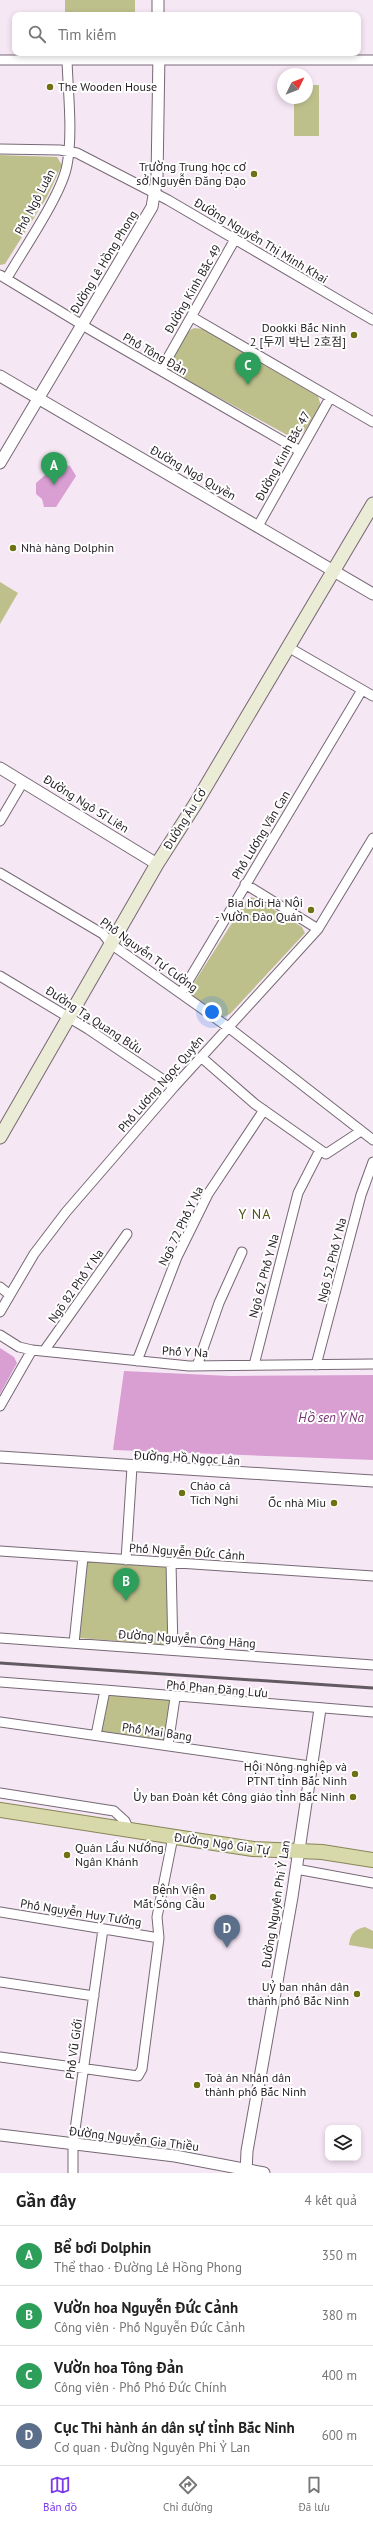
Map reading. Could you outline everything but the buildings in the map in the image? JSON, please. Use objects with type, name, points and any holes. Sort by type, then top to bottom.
[{"type":"main road","name":"Đường Âu Cơ","points":[[0,1136],[70,1018],[157,864],[373,504]]},
{"type":"main road","name":"Đường Ngô Gia Tự","points":[[0,1810],[173,1837],[276,1851],[299,1850],[373,1860]]},
{"type":"street","points":[[158,0],[158,12]]},
{"type":"street","points":[[0,60],[68,60],[159,57],[373,60]]},
{"type":"street","name":"Đường Lê Hồng Phong","points":[[0,463],[152,207],[158,157],[159,57]]},
{"type":"street","name":"Phố Ngô Luân","points":[[3,276],[62,182],[69,150],[68,60]]},
{"type":"street","name":"Đường Nguyễn Thị Minh Khai","points":[[0,149],[69,150],[154,193],[234,241],[373,320]]},
{"type":"street","name":"Đường Kinh Bắc 49","points":[[161,370],[234,241]]},
{"type":"street","name":"Phố Tông Đản","points":[[3,276],[82,324],[300,451]]},
{"type":"street","points":[[192,317],[373,422]]},
{"type":"street","name":"Đường Ngô Quyền","points":[[0,376],[373,594]]},
{"type":"street","name":"Đường Kinh Bắc 47","points":[[258,526],[330,398]]},
{"type":"street","points":[[288,647],[373,696]]},
{"type":"street","name":"Phố Lương Văn Can","points":[[181,993],[362,690]]},
{"type":"street","name":"Đường Ngô Sĩ Liên","points":[[0,769],[157,864]]},
{"type":"street","points":[[0,821],[23,782]]},
{"type":"street","name":"Phố Lương Ngọc Quyến","points":[[0,1312],[48,1235],[174,1087],[318,929],[373,838]]},
{"type":"street","name":"Phố Nguyễn Tự Cường","points":[[0,873],[103,934],[111,944],[228,1027],[373,1140]]},
{"type":"street","points":[[245,884],[318,929]]},
{"type":"street","name":"Đường Tạ Quang Bửu","points":[[0,976],[70,1018],[174,1087]]},
{"type":"street","points":[[201,1057],[264,1110],[326,1154],[360,1131]]},
{"type":"street","name":"Ngõ 72 Phố Y Na","points":[[136,1361],[177,1257],[205,1201],[264,1110]]},
{"type":"street","name":"Ngõ 62 Phố Y Na","points":[[254,1365],[298,1194],[320,1150]]},
{"type":"street","name":"Ngõ 52 Phố Y Na","points":[[316,1365],[361,1195],[373,1162]]},
{"type":"street","name":"Ngõ 82 Phố Y Na","points":[[44,1351],[127,1234]]},
{"type":"street","points":[[197,1366],[219,1303],[242,1252]]},
{"type":"street","points":[[0,1287],[10,1295]]},
{"type":"street","name":"Phố Y Na","points":[[0,1335],[19,1347],[32,1350],[197,1366],[373,1364]]},
{"type":"street","points":[[0,1406],[32,1350]]},
{"type":"street","name":"Đường Hồ Ngọc Lân","points":[[0,1457],[132,1468],[373,1482]]},
{"type":"street","points":[[126,1560],[132,1468]]},
{"type":"street","name":"Phố Nguyễn Đức Cảnh","points":[[0,1551],[373,1576]]},
{"type":"street","points":[[74,1643],[83,1557]]},
{"type":"street","points":[[171,1563],[173,1650]]},
{"type":"street","name":"Đường Nguyễn Công Hãng","points":[[0,1638],[373,1665]]},
{"type":"street","name":"Phố Phan Đăng Lưu","points":[[0,1682],[105,1690],[175,1698],[373,1712]]},
{"type":"street","points":[[96,1735],[105,1690]]},
{"type":"street","points":[[168,1745],[175,1698]]},
{"type":"street","name":"Đường Nguyên Phi Ỷ Lan","points":[[246,2172],[247,2151],[296,1870],[310,1766],[320,1709]]},
{"type":"street","name":"Phố Mai Bang","points":[[0,1722],[310,1766]]},
{"type":"street","points":[[0,1793],[114,1811],[125,1821],[129,1830]]},
{"type":"street","name":"Phố Nguyễn Huy Tưởng","points":[[83,2070],[135,2076],[139,2074],[159,1938],[157,1917],[173,1837]]},
{"type":"street","points":[[296,1870],[373,1883]]},
{"type":"street","name":"Phố Nguyễn Huy Tưởng","points":[[0,1912],[159,1938]]},
{"type":"street","name":"Phố Vũ Giới","points":[[73,2173],[74,2144],[83,2070],[103,1929]]},
{"type":"street","points":[[0,1982],[94,1996]]},
{"type":"street","points":[[0,2057],[83,2070]]},
{"type":"street","name":"Đường Nguyễn Gia Thiều","points":[[0,2135],[180,2157],[246,2172],[264,2173]]},
{"type":"green space","points":[[65,0],[135,0],[135,12],[65,12]]},
{"type":"green space","points":[[313,85],[319,85],[319,136],[294,136],[294,104],[313,104]]},
{"type":"green space","points":[[0,155],[57,157],[62,165],[47,197],[5,264],[0,265]]},
{"type":"green space","points":[[194,328],[203,329],[318,396],[321,406],[304,432],[297,437],[289,436],[176,374],[170,361],[187,332]]},
{"type":"green space","points":[[0,582],[18,593],[0,624]]},
{"type":"green space","points":[[251,897],[257,899],[302,927],[305,933],[230,1014],[222,1018],[190,994],[190,989],[246,901]]},
{"type":"green space","points":[[86,1561],[170,1565],[171,1645],[78,1638]]},
{"type":"green space","points":[[108,1692],[173,1700],[168,1743],[99,1733]]},
{"type":"green space","points":[[365,1927],[373,1931],[373,1949],[349,1945],[350,1938],[353,1933],[358,1929]]},
{"type":"water","points":[[59,463],[70,466],[76,476],[56,507],[44,507],[42,499],[36,494],[36,483]]},
{"type":"water","points":[[0,1348],[14,1357],[17,1363],[0,1394]]},
{"type":"water","name":"Hồ sen Y Na","points":[[124,1371],[230,1376],[373,1375],[373,1460],[113,1450]]},
{"type":"railway","points":[[0,1663],[373,1688]]},
{"type":"place","name":"The Wooden House","points":[[50,87]]},
{"type":"place","name":"Trường Trung học cơ sở Nguyễn Đăng Đạo","points":[[254,174]]},
{"type":"place","name":"Dookki Bắc Ninh 2 [두끼 박닌 2호점]","points":[[354,335]]},
{"type":"place","name":"Vườn hoa Tông Đản","points":[[248,385]]},
{"type":"place","name":"Bể bơi Dolphin","points":[[54,485]]},
{"type":"place","name":"Nhà hàng Dolphin","points":[[13,548]]},
{"type":"place","name":"Bia hơi Hà Nội - Vườn Đào Quán","points":[[311,910]]},
{"type":"place","name":"Cháo cá Tích Nghi","points":[[182,1493]]},
{"type":"place","name":"Ốc nhà Miu","points":[[334,1503]]},
{"type":"place","name":"Vườn hoa Nguyễn Đức Cảnh","points":[[126,1601]]},
{"type":"place","name":"Hội Nông nghiệp và PTNT tỉnh Bắc Ninh","points":[[355,1774]]},
{"type":"place","name":"Ủy ban Đoàn kết Công giáo tỉnh Bắc Ninh","points":[[353,1797]]},
{"type":"place","name":"Quán Lẩu Nướng Ngân Khánh","points":[[67,1855]]},
{"type":"place","name":"Bệnh Viện Mắt Sông Cầu","points":[[213,1897]]},
{"type":"place","name":"Cục Thi hành án dân sự tỉnh Bắc Ninh","points":[[227,1948]]},
{"type":"place","name":"Uỷ ban nhân dân thành phố Bắc Ninh","points":[[357,1994]]},
{"type":"place","name":"Toà án Nhân dân thành phố Bắc Ninh","points":[[197,2085]]},
{"type":"district","name":"Y NA","points":[[255,1214]]}]
